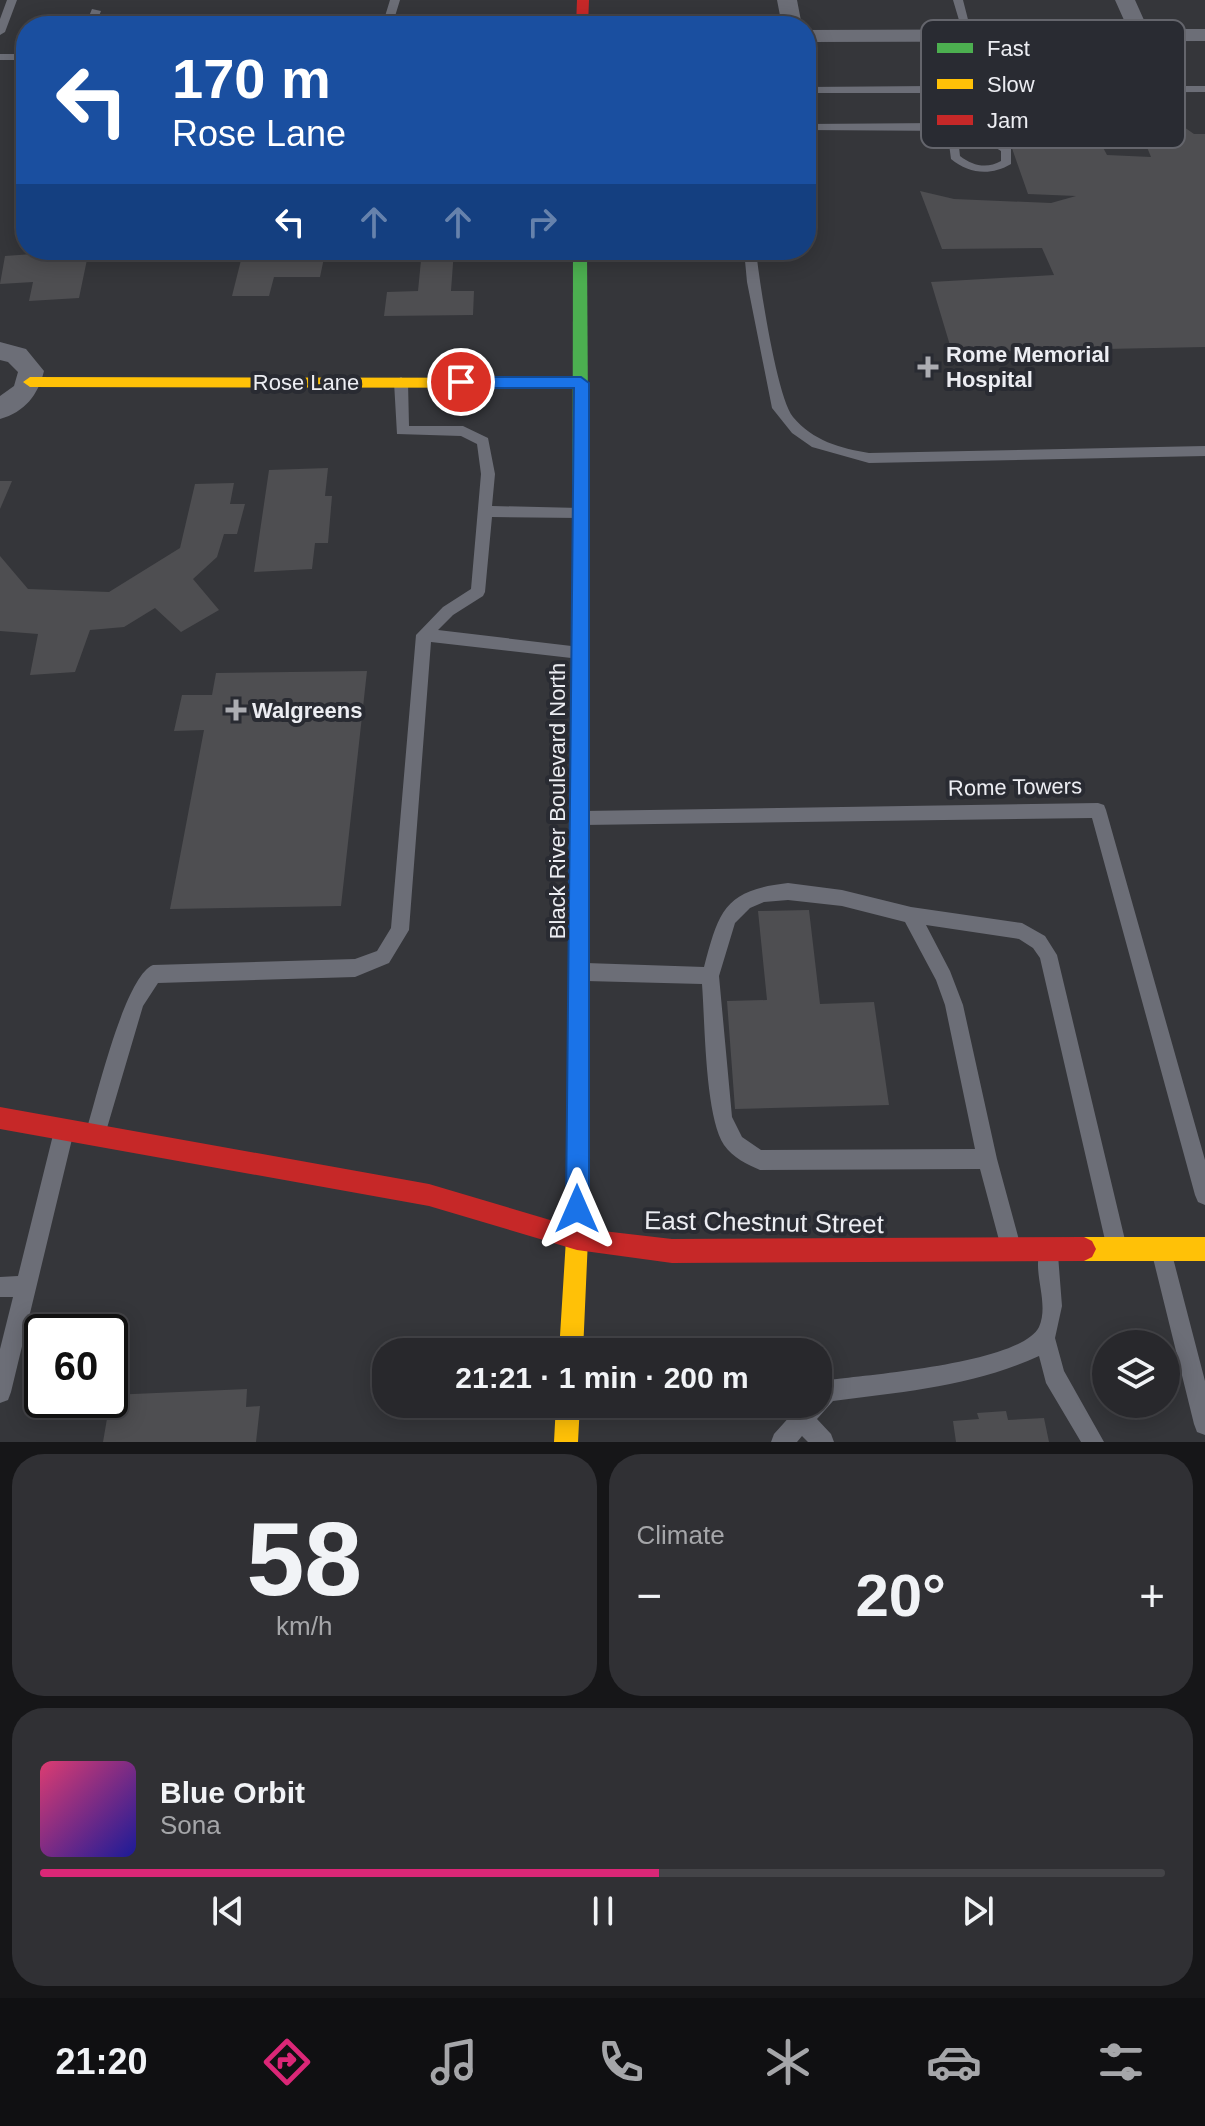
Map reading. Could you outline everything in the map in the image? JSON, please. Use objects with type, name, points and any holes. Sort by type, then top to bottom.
[{"type":"main road","name":"Black River Boulevard North","points":[[572,1338],[577,1239],[580,971],[580,260]]},
{"type":"main road","name":"Rose Lane","points":[[30,382],[581,383]]},
{"type":"main road","name":"East Chestnut Street","points":[[0,1118],[429,1195],[577,1239],[672,1251],[1205,1249]]},
{"type":"main road","points":[[566,1442],[567,1418]]},
{"type":"street","points":[[1125,0],[1134,20]]},
{"type":"street","points":[[1185,35],[1205,35]]},
{"type":"street","points":[[816,36],[921,37]]},
{"type":"street","points":[[0,351],[17,355],[31,371],[26,391],[0,410]]},
{"type":"lane","points":[[0,32],[12,0]]},
{"type":"lane","points":[[958,0],[964,20]]},
{"type":"lane","points":[[94,16],[96,11]]},
{"type":"lane","points":[[1185,88],[1205,89]]},
{"type":"lane","points":[[816,90],[921,91]]},
{"type":"lane","points":[[816,127],[921,126]]},
{"type":"lane","points":[[953,148],[960,162],[984,169],[1007,162],[1005,148]]},
{"type":"lane","points":[[751,260],[779,408],[789,423],[829,451],[869,458],[1205,451]]},
{"type":"lane","points":[[95,1135],[135,1002],[153,974],[355,968],[383,957],[400,930],[424,635],[448,611],[478,592],[488,474],[483,441],[463,431],[402,431],[401,382]]},
{"type":"lane","points":[[484,511],[582,513]]},
{"type":"lane","points":[[424,635],[581,653]]},
{"type":"lane","name":"Rome Towers","points":[[581,818],[1098,810],[1205,1195]]},
{"type":"lane","points":[[987,1159],[760,1160],[742,1152],[729,1138],[722,1117],[710,976],[729,917],[741,902],[763,894],[800,891],[845,898],[911,915],[1022,931],[1039,942],[1048,955],[1117,1249]]},
{"type":"lane","points":[[911,915],[944,977],[954,1005],[987,1159],[1012,1250]]},
{"type":"lane","points":[[580,971],[710,976]]},
{"type":"lane","points":[[0,1392],[64,1129]]},
{"type":"lane","points":[[1160,1248],[1205,1424]]},
{"type":"lane","points":[[1048,1250],[1051,1315],[1045,1338],[1054,1375],[1093,1442]]},
{"type":"lane","points":[[0,1287],[26,1286]]},
{"type":"lane","points":[[832,1390],[984,1368],[1024,1353],[1045,1338]]},
{"type":"lane","points":[[782,1442],[803,1418]]},
{"type":"lane","points":[[815,1418],[823,1442]]},
{"type":"building","points":[[1185,128],[1194,134],[1205,134],[1205,347],[952,352],[931,282],[1054,275],[1042,248],[942,249],[920,191],[954,199],[1051,203],[1076,196],[1028,194],[1012,148],[1103,148],[1107,155],[1151,157],[1147,148],[1185,148]]},
{"type":"building","points":[[16,255],[16,260],[87,260],[79,298],[29,301],[33,282],[0,284],[5,256]]},
{"type":"building","points":[[241,260],[324,260],[320,277],[274,277],[269,296],[232,296]]},
{"type":"building","points":[[421,260],[453,260],[451,291],[474,291],[473,315],[384,316],[387,292],[418,291]]},
{"type":"building","points":[[328,468],[325,496],[332,496],[328,543],[315,543],[312,569],[254,572],[269,470]]},
{"type":"building","points":[[0,481],[12,481],[0,509]]},
{"type":"building","points":[[234,483],[230,504],[245,504],[237,534],[224,534],[217,557],[193,579],[219,610],[181,632],[155,608],[124,627],[90,630],[75,672],[30,675],[38,634],[0,631],[0,556],[28,589],[109,592],[180,548],[195,484]]},
{"type":"building","name":"Walgreens","points":[[367,671],[341,906],[170,909],[204,730],[174,731],[182,695],[212,695],[216,673]]},
{"type":"building","points":[[809,910],[820,1004],[874,1002],[889,1105],[735,1109],[727,1001],[767,1000],[758,911]]},
{"type":"building","points":[[247,1389],[246,1407],[260,1406],[256,1442],[103,1442],[107,1418],[128,1418],[128,1394]]},
{"type":"building","points":[[1006,1411],[1008,1420],[1044,1418],[1049,1442],[956,1442],[953,1421],[979,1419],[977,1413]]},
{"type":"traffic: fast","points":[[580,260],[581,728]]},
{"type":"traffic: slow","points":[[30,382],[581,383]]},
{"type":"traffic: slow","points":[[572,1338],[577,1239],[581,728]]},
{"type":"traffic: slow","points":[[1084,1249],[1205,1249]]},
{"type":"traffic: slow","points":[[566,1442],[567,1418]]},
{"type":"traffic: jam","points":[[582,16],[583,0]]},
{"type":"traffic: jam","points":[[0,1118],[429,1195],[577,1239]]},
{"type":"traffic: jam","points":[[577,1239],[672,1251],[1084,1249]]},
{"type":"place","name":"Rome Memorial Hospital","points":[[928,367]]},
{"type":"place","name":"Walgreens","points":[[236,710]]},
{"type":"route","points":[[461,382],[581,383],[577,1209]]}]
